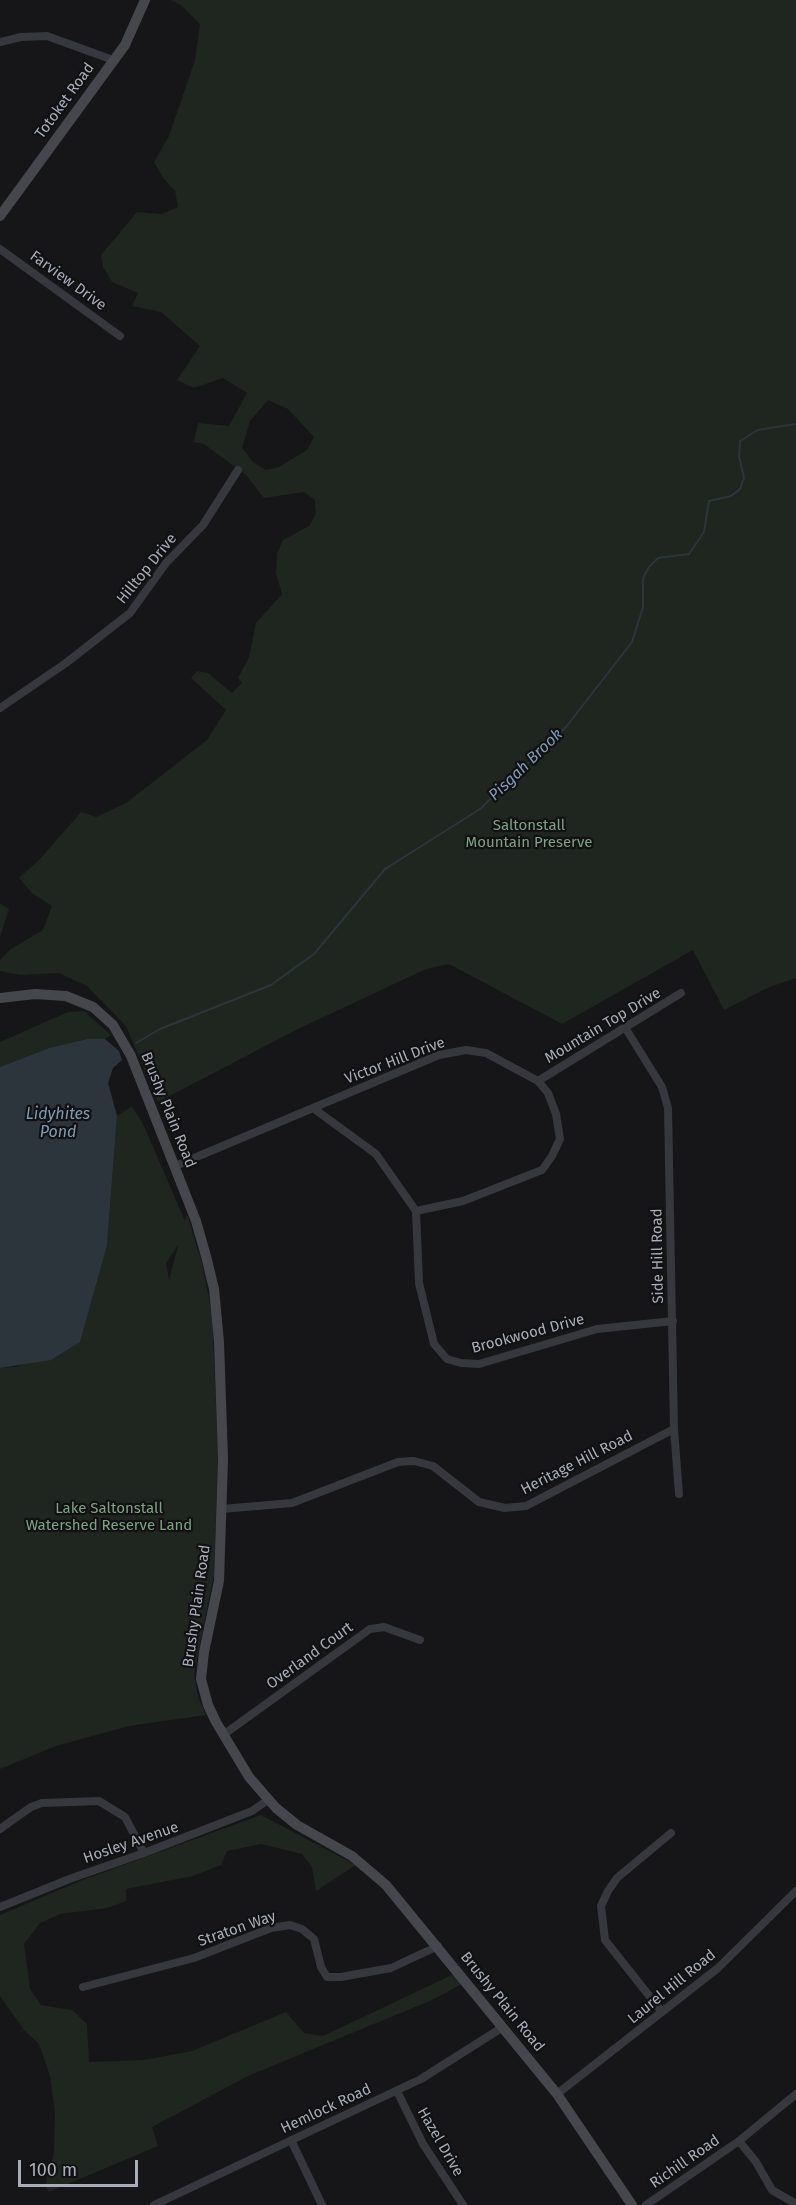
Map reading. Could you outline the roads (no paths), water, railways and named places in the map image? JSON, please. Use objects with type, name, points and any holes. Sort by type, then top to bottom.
[{"type":"main road","name":"Totoket Road","points":[[0,216],[132,33],[146,0]]},
{"type":"main road","name":"Brushy Plain Road","points":[[0,998],[35,994],[66,996],[93,1007],[106,1017],[125,1043],[196,1221],[214,1289],[221,1389],[222,1509],[219,1581],[201,1679],[208,1705],[223,1735],[249,1777],[268,1800],[297,1825],[368,1867],[386,1885],[557,2094],[632,2205]]},
{"type":"street","points":[[0,42],[21,37],[47,36],[113,60]]},
{"type":"street","name":"Farview Drive","points":[[0,249],[120,336]]},
{"type":"street","name":"Hilltop Drive","points":[[0,708],[66,663],[130,613],[166,563],[203,525],[238,470]]},
{"type":"street","name":"Mountain Top Drive","points":[[538,1082],[681,993]]},
{"type":"street","name":"Side Hill Road","points":[[626,1029],[662,1087],[668,1108],[674,1429],[680,1494]]},
{"type":"street","name":"Victor Hill Drive","points":[[313,1108],[439,1055],[466,1050],[486,1053],[507,1062],[538,1082],[548,1094],[556,1114],[560,1139],[542,1170],[463,1201],[416,1211]]},
{"type":"street","points":[[175,1166],[313,1108],[376,1154],[416,1211]]},
{"type":"street","name":"Brookwood Drive","points":[[416,1211],[419,1283],[434,1344],[447,1359],[479,1364],[597,1329],[673,1322]]},
{"type":"street","name":"Heritage Hill Road","points":[[222,1509],[292,1503],[398,1461],[414,1461],[433,1467],[479,1502],[505,1508],[526,1506],[674,1429]]},
{"type":"street","name":"Overland Court","points":[[223,1735],[370,1629],[384,1627],[420,1640]]},
{"type":"street","name":"Hosley Avenue","points":[[0,1907],[252,1811],[268,1800]]},
{"type":"street","points":[[0,1829],[31,1807],[42,1803],[99,1801],[125,1817],[144,1853]]},
{"type":"street","points":[[662,2012],[606,1940],[601,1906],[617,1878],[671,1833]]},
{"type":"street","name":"Laurel Hill Road","points":[[557,2094],[662,2012],[752,1937],[796,1891]]},
{"type":"street","name":"Straton Way","points":[[83,1987],[194,1958],[271,1928],[290,1925],[302,1929],[314,1939],[321,1967],[327,1977],[341,1977],[391,1968],[438,1946]]},
{"type":"street","name":"Hemlock Road","points":[[154,2205],[171,2201],[291,2140],[398,2091],[442,2067],[503,2027]]},
{"type":"street","name":"Hazel Drive","points":[[398,2091],[423,2144],[463,2205]]},
{"type":"street","name":"Richill Road","points":[[646,2205],[739,2141],[796,2094]]},
{"type":"street","points":[[291,2140],[322,2205]]},
{"type":"street","name":"Richill Road","points":[[739,2141],[756,2162],[772,2190],[796,2204]]},
{"type":"water","name":"Lidyhites Pond","points":[[87,1039],[105,1039],[119,1051],[122,1060],[113,1068],[108,1083],[117,1116],[107,1246],[80,1342],[51,1360],[0,1368],[0,1067],[49,1048]]},
{"type":"waterway","name":"Pisgah Brook","points":[[136,1043],[160,1029],[271,985],[314,954],[385,869],[480,809],[566,727],[632,642],[643,607],[643,578],[649,567],[658,558],[689,554],[704,532],[709,501],[731,496],[740,489],[744,478],[739,456],[740,441],[758,430],[796,424]]},
{"type":"park label","name":"Saltonstall Mountain Preserve","points":[[529,834]]},
{"type":"park label","name":"Lake Saltonstall Watershed Reserve Land","points":[[109,1518]]}]
